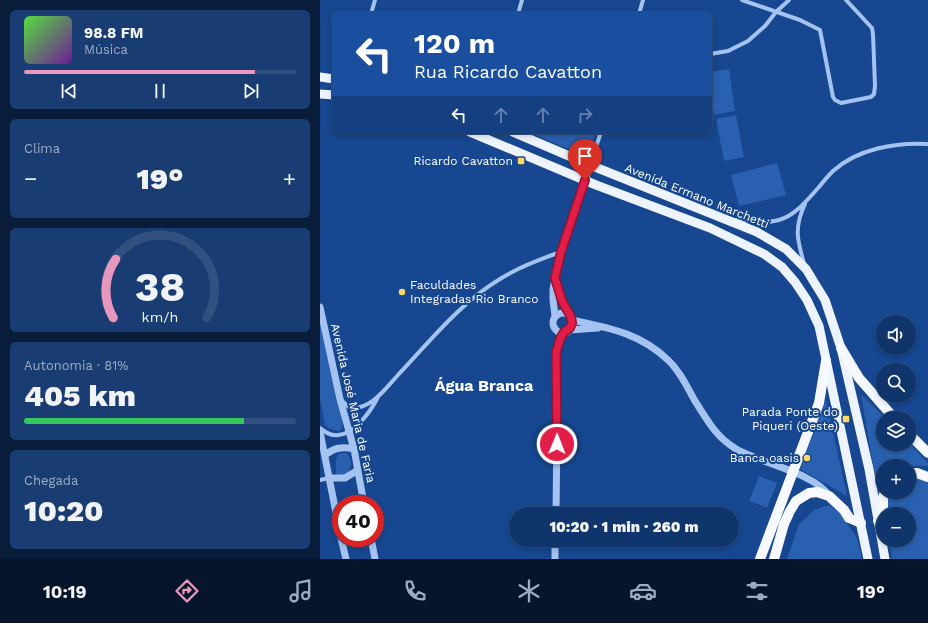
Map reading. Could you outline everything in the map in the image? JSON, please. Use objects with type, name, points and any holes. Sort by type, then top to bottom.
[{"type":"highway","points":[[841,348],[859,378],[888,411]]},
{"type":"highway","points":[[760,559],[819,403],[826,361]]},
{"type":"highway","points":[[916,441],[928,453]]},
{"type":"highway","points":[[916,474],[928,476]]},
{"type":"highway","points":[[774,559],[784,524],[796,501],[809,493],[817,492],[829,496],[837,503],[849,518],[861,523]]},
{"type":"main road","points":[[320,78],[332,79]]},
{"type":"main road","points":[[320,94],[332,95]]},
{"type":"main road","name":"Avenida Ermano Marchetti","points":[[475,134],[585,180],[710,228],[764,254],[782,267],[795,282],[807,300],[819,326],[868,559]]},
{"type":"main road","name":"Avenida Ermano Marchetti","points":[[518,134],[772,239],[786,249],[806,269],[825,300],[841,348],[869,469],[876,509]]},
{"type":"main road","name":"Avenida Ermano Marchetti","points":[[883,547],[885,559]]},
{"type":"street","points":[[372,12],[375,0]]},
{"type":"street","points":[[519,12],[522,0]]},
{"type":"street","points":[[640,12],[643,0]]},
{"type":"street","points":[[742,0],[800,20],[820,30],[833,97],[835,100],[841,102],[869,98],[874,94],[875,86],[872,28],[846,0]]},
{"type":"street","points":[[712,54],[728,51],[748,41],[765,26],[776,12],[789,0]]},
{"type":"street","points":[[600,134],[561,252],[555,278],[553,300],[555,316],[552,322],[557,331],[609,328]]},
{"type":"street","points":[[727,220],[765,222],[779,220],[791,214],[806,202],[834,171],[848,161],[868,152],[885,147],[903,144],[928,144]]},
{"type":"street","points":[[806,202],[799,215],[797,232],[799,247],[806,269]]},
{"type":"street","points":[[320,428],[328,434],[334,435],[343,434],[349,431],[368,413],[379,395],[443,326],[470,301],[499,279],[518,268],[561,252]]},
{"type":"street","points":[[555,278],[572,326],[566,331],[558,344],[556,353],[556,507]]},
{"type":"street","name":"Avenida José Maria de Faria","points":[[320,307],[340,399],[354,449],[362,495]]},
{"type":"street","points":[[555,316],[563,313],[570,318],[625,332],[649,344],[669,361],[720,438],[739,451],[807,479],[826,490],[829,496]]},
{"type":"street","points":[[340,399],[347,406],[355,408],[365,405],[379,395]]},
{"type":"street","points":[[320,432],[332,495]]},
{"type":"street","points":[[325,456],[335,448],[341,447],[354,449]]},
{"type":"street","points":[[320,480],[329,478],[345,478],[358,470]]},
{"type":"street","points":[[343,547],[346,559]]},
{"type":"street","points":[[373,547],[375,559]]},
{"type":"street","points":[[555,547],[555,559]]},
{"type":"shaded area","points":[[729,69],[735,111],[714,115],[712,102],[712,72]]},
{"type":"shaded area","points":[[736,115],[744,157],[724,161],[716,119]]},
{"type":"shaded area","points":[[533,134],[595,134],[587,157]]},
{"type":"shaded area","points":[[777,163],[786,195],[739,206],[731,175]]},
{"type":"shaded area","points":[[320,319],[342,420],[342,429],[338,431],[328,428],[325,425],[320,399]]},
{"type":"shaded area","points":[[861,394],[878,411],[876,411],[876,451],[916,450],[928,463],[928,466],[916,466],[916,459],[876,459],[876,482]]},
{"type":"shaded area","points":[[826,400],[847,496],[800,469]]},
{"type":"shaded area","points":[[339,453],[346,453],[348,455],[351,460],[351,465],[348,474],[337,476],[336,461]]},
{"type":"shaded area","points":[[759,476],[777,483],[767,508],[749,501]]},
{"type":"shaded area","points":[[916,478],[928,481],[928,559],[892,559],[890,547],[916,547],[916,507],[887,507],[888,499],[916,499]]},
{"type":"shaded area","points":[[829,505],[840,513],[857,538],[862,559],[787,559],[799,524],[814,510]]},
{"type":"place","name":"Ricardo Cavatton","points":[[521,161]]},
{"type":"place","name":"Faculdades Integradas Rio Branco","points":[[402,292]]},
{"type":"place","name":"Parada Ponte do Piqueri (Oeste)","points":[[846,419]]},
{"type":"place","name":"Banca oasis","points":[[807,458]]},
{"type":"district","name":"Água Branca","points":[[484,385]]},
{"type":"route","points":[[557,444],[556,353],[558,344],[564,332],[572,326],[572,320],[562,301],[555,278],[561,252],[585,180]]}]
